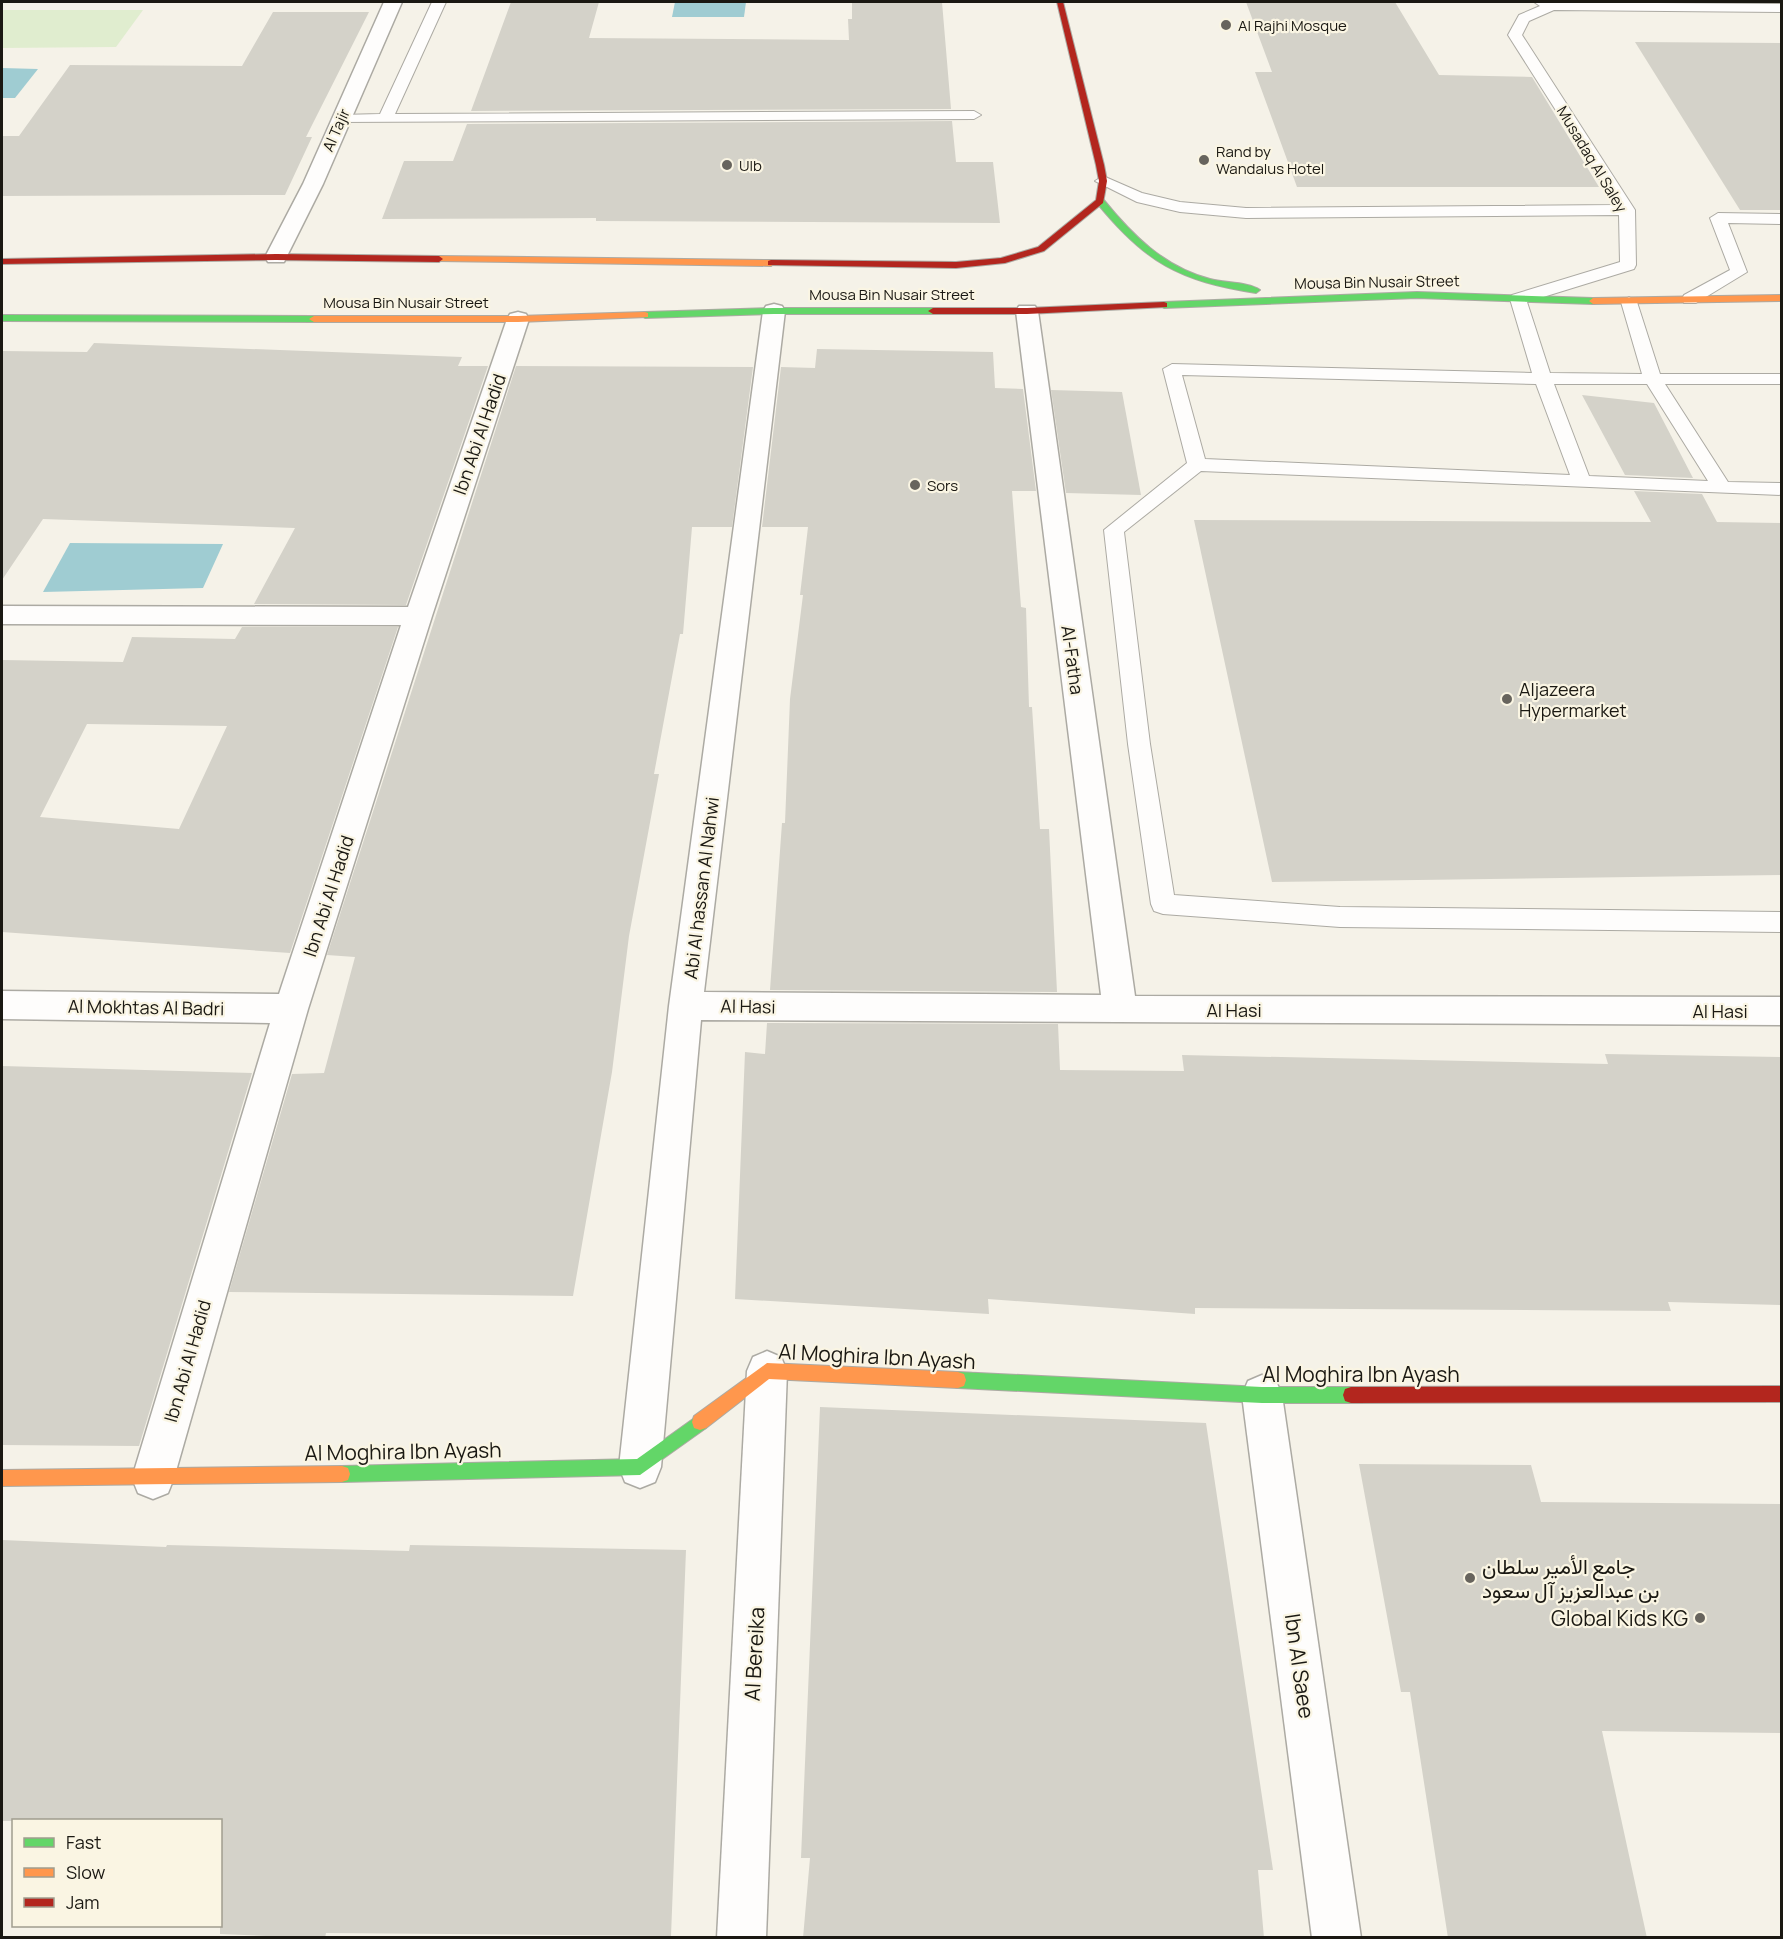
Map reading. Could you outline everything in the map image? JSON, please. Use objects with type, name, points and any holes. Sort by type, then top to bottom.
[{"type":"street","name":"Al Tajir","points":[[276,257],[393,2]]},
{"type":"street","points":[[1060,2],[1103,181],[1100,201],[1134,243],[1165,266],[1198,277],[1253,290],[1417,296]]},
{"type":"street","name":"Mousa Bin Nusair Street","points":[[2,262],[276,257],[956,265],[1002,261],[1041,249],[1100,201]]},
{"type":"street","name":"Mousa Bin Nusair Street","points":[[2,318],[518,319],[774,311],[1027,311],[1417,296],[1629,302],[1782,298]]},
{"type":"street","name":"Abi Al hassan Al Nahwi","points":[[640,1467],[686,1006],[774,311]]},
{"type":"street","name":"Al-Fatha","points":[[1027,311],[1120,1010]]},
{"type":"street","name":"Ibn Abi Al Hadid","points":[[153,1478],[291,1009],[418,616],[518,319]]},
{"type":"street","points":[[2,615],[418,616]]},
{"type":"street","name":"Al Mokhtas Al Badri","points":[[2,1005],[291,1009]]},
{"type":"street","name":"Al Hasi","points":[[686,1006],[1120,1010],[1782,1011]]},
{"type":"street","name":"Al Moghira Ibn Ayash","points":[[2,1478],[153,1478],[640,1467],[767,1371],[1262,1395],[1782,1394]]},
{"type":"street","name":"Al Bereika","points":[[741,1938],[767,1371]]},
{"type":"street","name":"Ibn Al Saee","points":[[1262,1395],[1337,1938]]},
{"type":"lane","points":[[386,117],[439,2]]},
{"type":"lane","points":[[1546,4],[1782,8]]},
{"type":"lane","name":"Musadaq Al Saley","points":[[1518,298],[1628,266],[1627,210],[1515,35],[1524,18],[1546,4]]},
{"type":"lane","points":[[341,119],[974,115]]},
{"type":"lane","points":[[1103,181],[1137,197],[1180,207],[1246,213],[1627,210]]},
{"type":"lane","points":[[1690,299],[1739,272],[1718,218],[1782,219]]},
{"type":"lane","points":[[1518,298],[1543,379],[1582,482]]},
{"type":"lane","points":[[1629,302],[1653,379],[1722,488]]},
{"type":"lane","points":[[1197,465],[1172,369],[1543,379],[1782,379]]},
{"type":"lane","points":[[1782,489],[1197,465],[1113,530],[1139,744],[1163,904],[1340,917],[1782,922]]},
{"type":"green space","points":[[2,10],[143,10],[116,47],[2,48]]},
{"type":"water","points":[[675,2],[746,2],[744,17],[672,17]]},
{"type":"water","points":[[2,68],[38,69],[15,98],[2,98]]},
{"type":"water","points":[[70,543],[223,544],[203,588],[43,592]]},
{"type":"building","points":[[511,2],[599,2],[589,38],[849,40],[848,19],[852,19],[852,2],[942,2],[951,109],[471,111]]},
{"type":"building","points":[[1246,2],[1395,2],[1439,75],[1532,77],[1599,187],[1297,187],[1255,72],[1272,72]]},
{"type":"building","points":[[273,12],[369,12],[306,137],[312,137],[285,195],[2,196],[2,136],[19,136],[70,65],[242,66]]},
{"type":"building","points":[[1635,42],[1782,43],[1782,210],[1740,210]]},
{"type":"building","points":[[952,121],[956,162],[993,162],[1000,223],[596,221],[596,218],[382,219],[404,161],[453,161],[467,124]]},
{"type":"building","points":[[94,343],[462,357],[458,366],[488,366],[406,605],[254,604],[295,528],[43,519],[2,580],[2,351],[87,352]]},
{"type":"building","points":[[817,349],[993,352],[995,388],[1023,389],[1036,491],[1012,491],[1021,607],[1026,608],[1029,707],[1032,707],[1040,829],[1049,829],[1057,992],[770,990],[782,823],[785,823],[790,699],[803,595],[800,595],[808,527],[762,527],[781,367],[815,368]]},
{"type":"building","points":[[516,366],[753,367],[732,527],[692,527],[683,634],[680,634],[654,774],[659,774],[629,936],[612,1072],[573,1296],[229,1292],[292,1074],[324,1073],[355,957],[327,955]]},
{"type":"building","points":[[1051,390],[1122,392],[1141,495],[1066,493]]},
{"type":"building","points":[[1582,395],[1654,403],[1693,478],[1625,475]]},
{"type":"building","name":"Aljazeera Hypermarket","points":[[1634,491],[1702,494],[1717,522],[1782,523],[1782,875],[1272,882],[1194,520],[1651,522]]},
{"type":"building","points":[[242,627],[398,627],[290,953],[2,932],[2,660],[123,662],[132,637],[235,639]],"holes":[[[87,724],[227,726],[179,829],[40,817]]]},
{"type":"building","points":[[767,1023],[1058,1024],[1060,1070],[1184,1071],[1182,1055],[1608,1064],[1605,1054],[1782,1057],[1782,1305],[1668,1302],[1671,1311],[1195,1308],[1195,1314],[988,1299],[989,1314],[735,1299],[745,1052],[765,1054]]},
{"type":"building","points":[[2,1066],[252,1073],[139,1446],[2,1445]]},
{"type":"building","points":[[820,1407],[1206,1423],[1273,1870],[1258,1870],[1264,1938],[803,1938],[810,1858],[801,1858]]},
{"type":"building","points":[[1359,1464],[1531,1465],[1541,1502],[1782,1504],[1782,1733],[1602,1731],[1647,1938],[1448,1938],[1410,1692],[1401,1692]]},
{"type":"building","points":[[2,1540],[166,1547],[167,1545],[409,1551],[410,1545],[686,1550],[671,1936],[326,1933],[325,1938],[315,1938],[220,1934],[220,1927],[222,1927],[222,1819],[12,1819],[12,1821],[2,1821]]},
{"type":"traffic: fast","points":[[1100,201],[1133,239],[1167,265],[1206,281],[1256,290]]},
{"type":"traffic: fast","points":[[1164,305],[1417,295],[1593,301]]},
{"type":"traffic: fast","points":[[645,315],[774,311],[933,311]]},
{"type":"traffic: fast","points":[[2,318],[314,319]]},
{"type":"traffic: fast","points":[[958,1380],[1262,1395],[1351,1395]]},
{"type":"traffic: fast","points":[[342,1474],[640,1467],[700,1422]]},
{"type":"traffic: slow","points":[[439,259],[771,263]]},
{"type":"traffic: slow","points":[[1593,301],[1782,298]]},
{"type":"traffic: slow","points":[[314,319],[518,319],[645,315]]},
{"type":"traffic: slow","points":[[700,1422],[767,1371],[958,1380]]},
{"type":"traffic: slow","points":[[2,1478],[342,1474]]},
{"type":"traffic: jam","points":[[771,263],[956,265],[1002,261],[1041,249],[1100,201],[1103,181],[1100,165],[1060,2]]},
{"type":"traffic: jam","points":[[2,262],[276,257],[439,259]]},
{"type":"traffic: jam","points":[[933,311],[1027,311],[1164,305]]},
{"type":"traffic: jam","points":[[1351,1395],[1782,1394]]},
{"type":"place","name":"Al Rajhi Mosque","points":[[1226,25]]},
{"type":"place","name":"Rand by Wandalus Hotel","points":[[1204,160]]},
{"type":"place","name":"Ulb","points":[[727,165]]},
{"type":"place","name":"Sors","points":[[915,485]]},
{"type":"place","name":"Aljazeera Hypermarket","points":[[1507,699]]},
{"type":"place","name":"جامع الأمير سلطان بن عبدالعزيز آل سعود","points":[[1470,1578]]},
{"type":"place","name":"Global Kids KG","points":[[1700,1618]]}]
